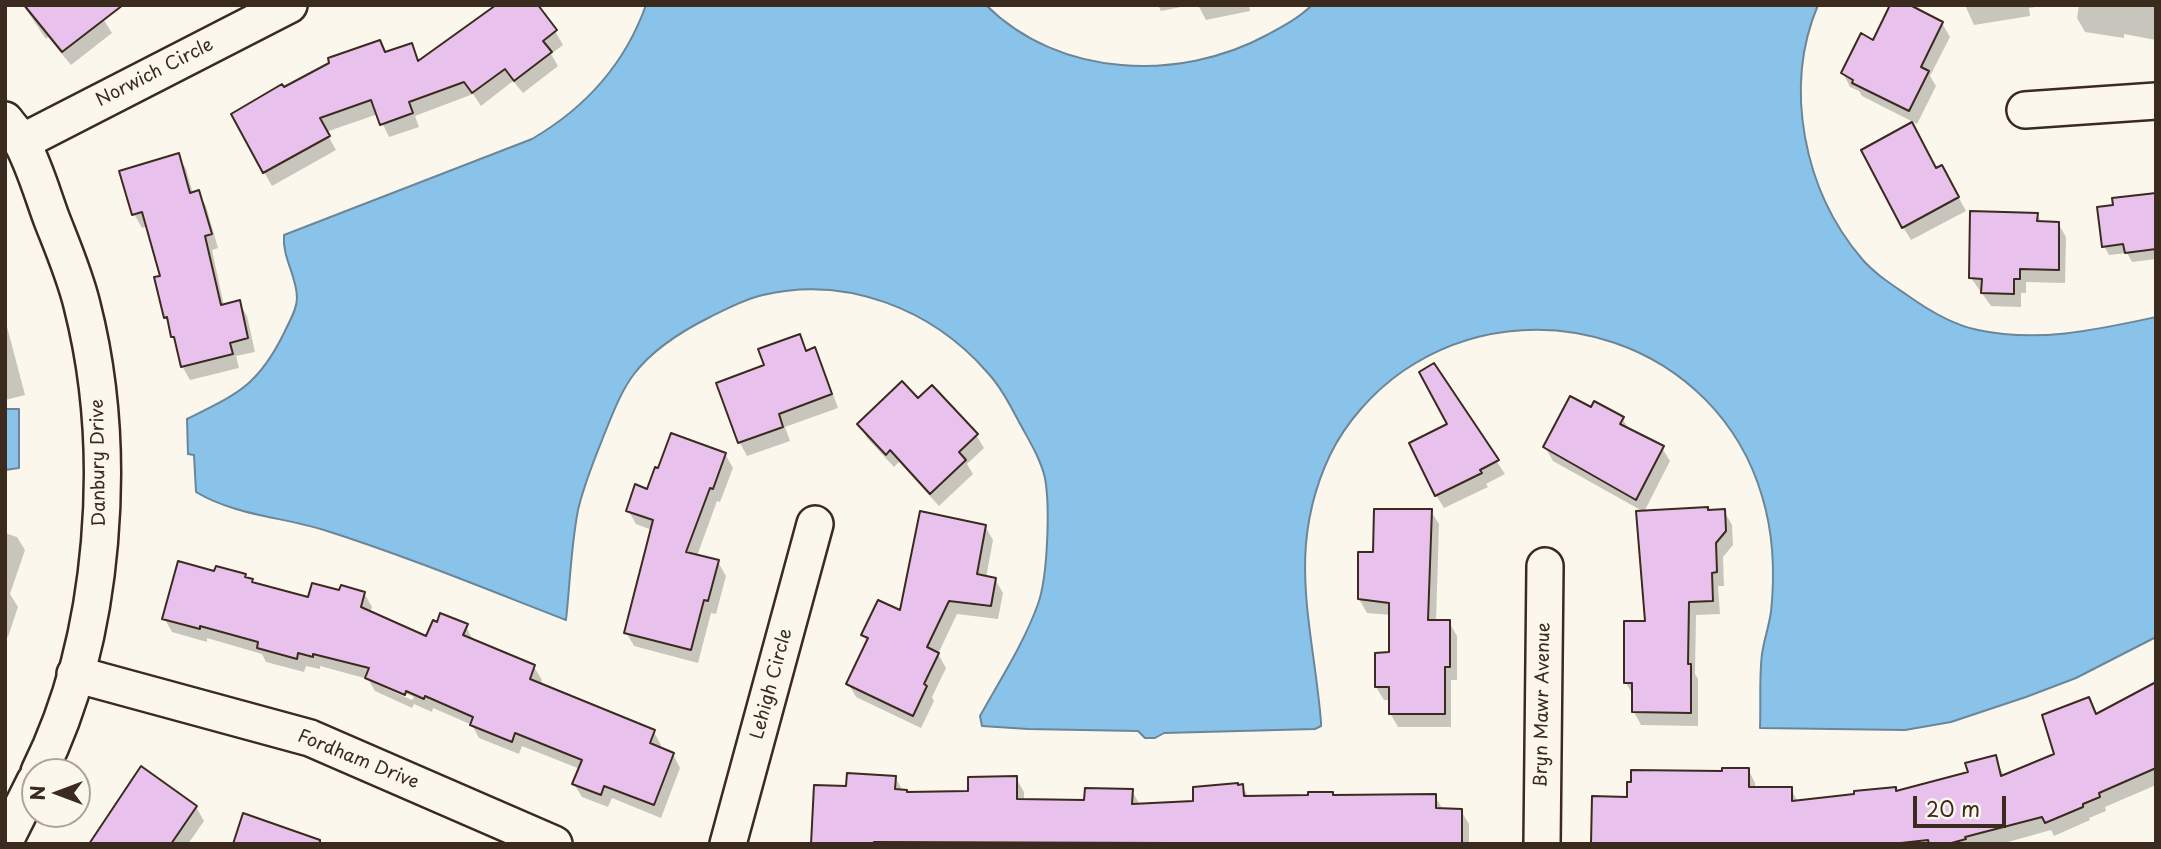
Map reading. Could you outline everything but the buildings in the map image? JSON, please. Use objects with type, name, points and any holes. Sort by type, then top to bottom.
[{"type":"street","name":"Norwich Circle","points":[[13,131],[289,5]]},
{"type":"street","points":[[2025,110],[2156,101]]},
{"type":"street","name":"Danbury Drive","points":[[13,131],[68,261],[82,305],[92,352],[101,422],[103,491],[99,558],[88,622],[75,674],[45,758]]},
{"type":"street","name":"Lehigh Circle","points":[[728,844],[815,524]]},
{"type":"street","name":"Bryn Mawr Avenue","points":[[1542,844],[1545,566]]},
{"type":"street","name":"Fordham Drive","points":[[75,674],[310,737],[554,844]]},
{"type":"street","points":[[5,841],[21,809]]},
{"type":"water","points":[[646,5],[986,5],[1015,29],[1048,47],[1084,59],[1121,65],[1159,65],[1197,60],[1233,50],[1267,35],[1312,5],[1818,5],[1807,37],[1802,70],[1801,104],[1805,138],[1813,171],[1826,202],[1842,232],[1872,269],[1950,321],[2000,334],[2067,333],[2156,317],[2156,637],[2076,678],[1951,722],[1905,730],[1760,728],[1761,663],[1771,612],[1772,553],[1762,496],[1739,443],[1705,399],[1663,366],[1614,343],[1562,331],[1508,331],[1454,345],[1392,379],[1361,408],[1336,443],[1316,490],[1308,523],[1305,556],[1308,620],[1321,722],[1321,726],[1315,729],[1164,733],[1155,738],[1145,738],[1138,731],[982,726],[980,716],[1026,633],[1041,592],[1048,523],[1047,490],[1043,470],[1000,389],[965,350],[914,315],[886,302],[856,294],[794,290],[749,299],[679,335],[642,365],[617,403],[583,491],[574,537],[566,620],[355,540],[242,511],[196,492],[194,455],[188,454],[187,419],[233,395],[255,377],[274,351],[294,311],[297,302],[295,282],[285,251],[284,235],[532,139],[551,127],[586,99],[615,65]]},
{"type":"water","points":[[5,409],[19,409],[19,468],[5,470]]}]
